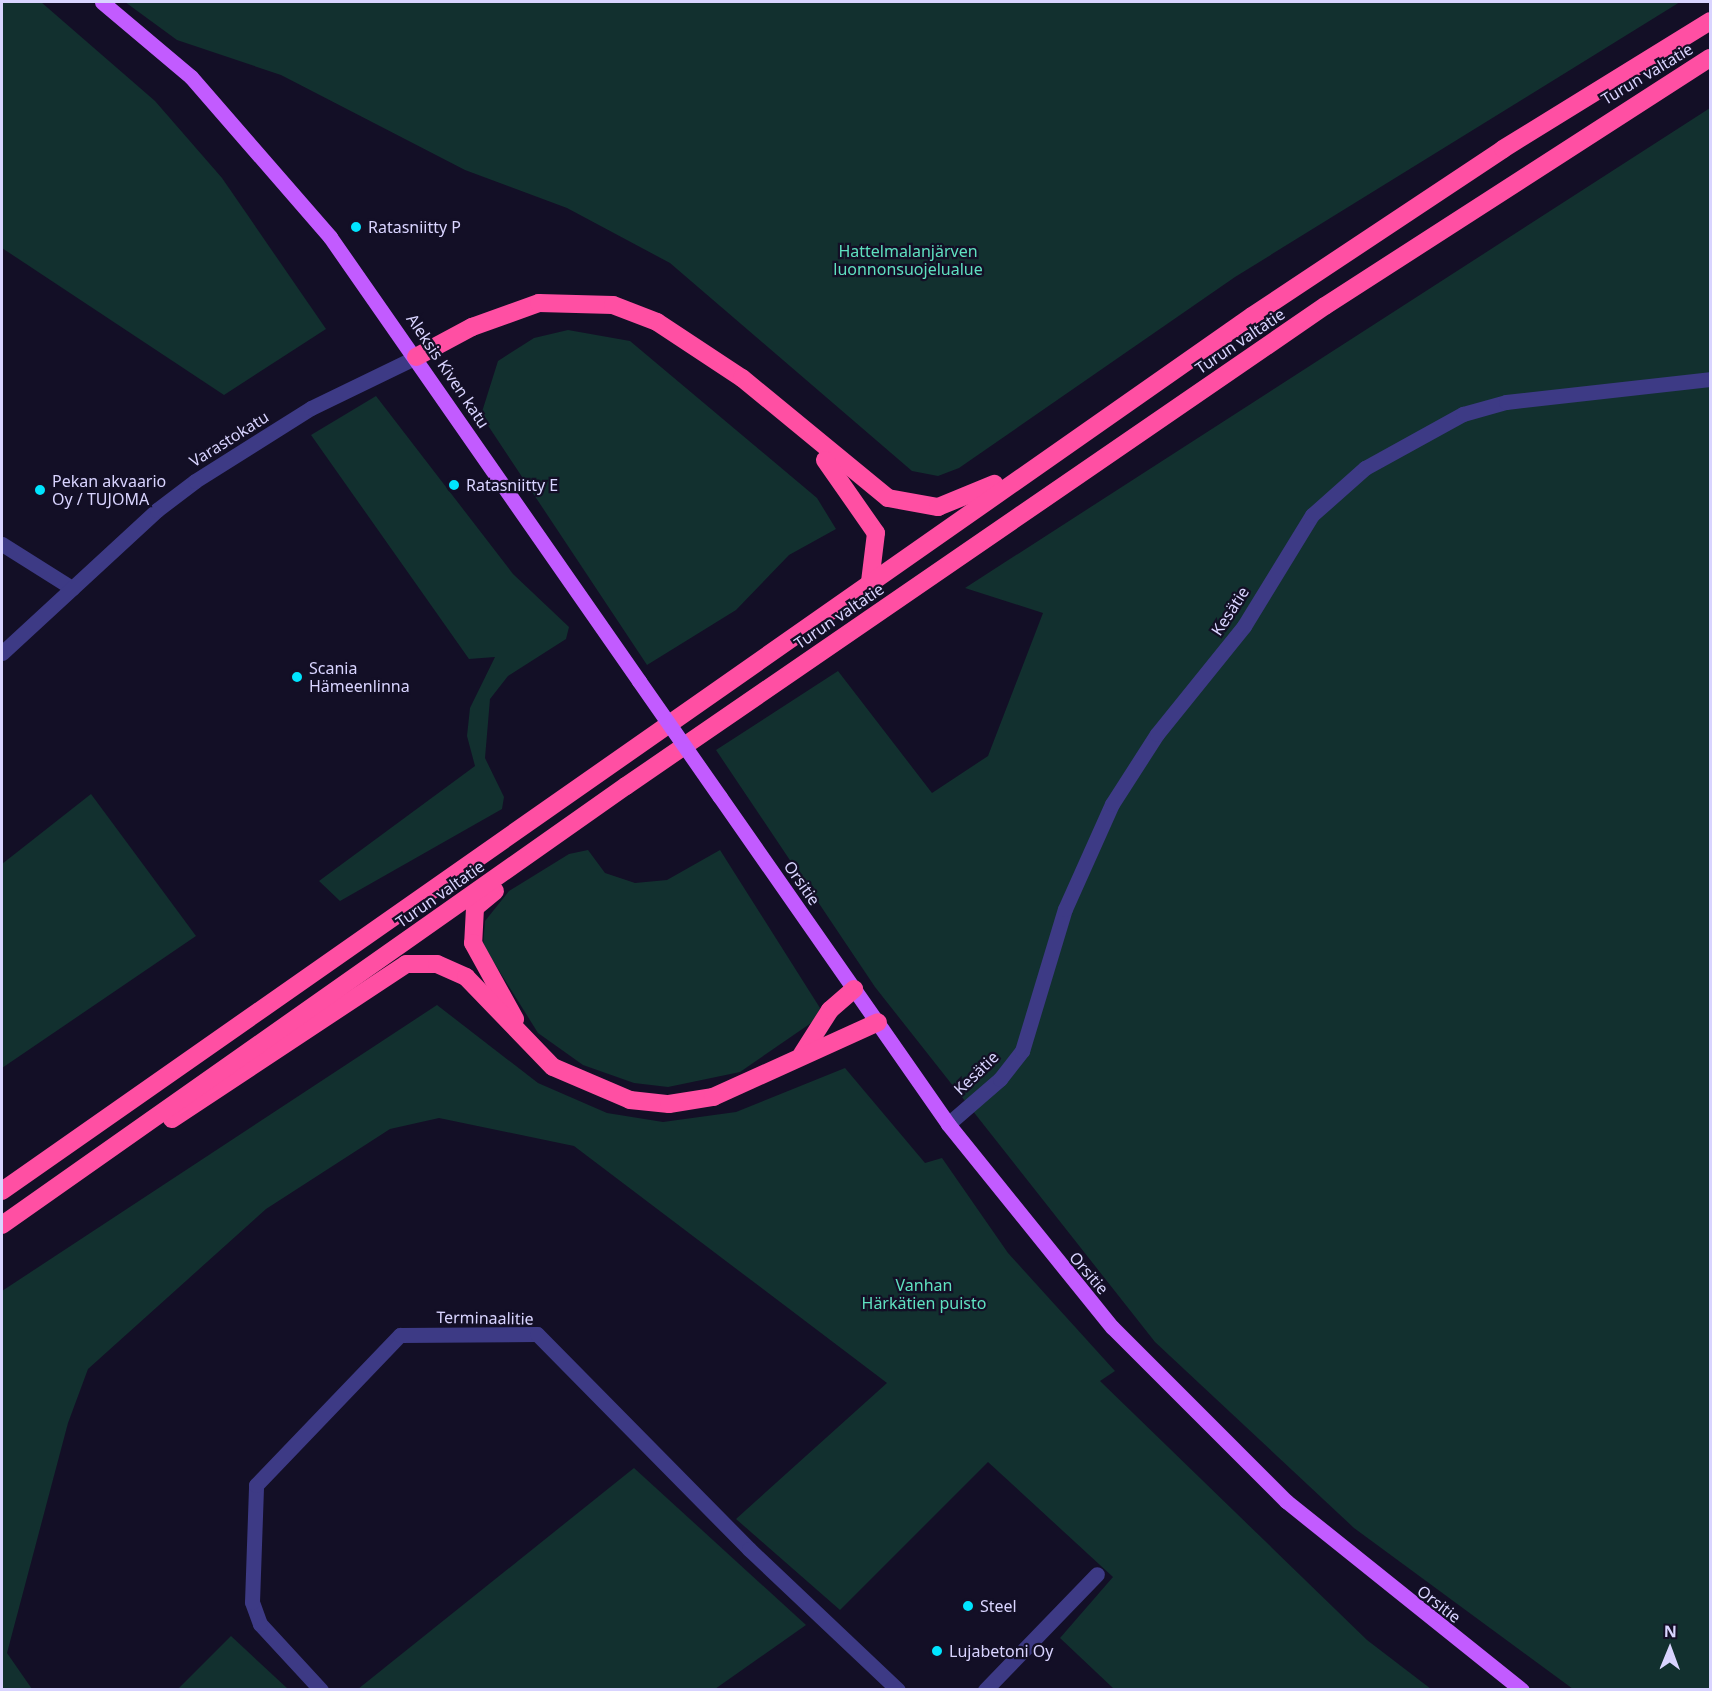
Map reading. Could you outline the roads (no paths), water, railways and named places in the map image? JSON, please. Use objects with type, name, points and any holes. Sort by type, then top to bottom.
[{"type":"highway","name":"Turun valtatie","points":[[8,1187],[154,1082],[1050,457],[1503,148],[1710,21]]},
{"type":"highway","name":"Turun valtatie","points":[[2,1225],[626,786],[1325,306],[1710,58]]},
{"type":"highway","points":[[416,357],[472,327],[539,303],[613,305],[657,322],[742,378],[801,431],[888,498],[924,508],[957,503],[1050,457]]},
{"type":"highway","points":[[801,431],[871,518],[878,545],[870,582]]},
{"type":"highway","points":[[533,1049],[473,943],[471,920],[476,908],[504,882],[626,786]]},
{"type":"highway","points":[[96,1159],[208,1098],[406,964],[437,964],[466,977],[533,1049],[597,1089],[669,1104],[740,1087],[802,1054],[878,1022]]},
{"type":"highway","points":[[802,1054],[830,1010],[854,989]]},
{"type":"main road","name":"Aleksis Kiven katu","points":[[102,2],[191,77],[262,154],[364,281],[720,796]]},
{"type":"main road","name":"Orsitie","points":[[720,796],[948,1124],[1053,1259],[1177,1395],[1286,1501],[1522,1689]]},
{"type":"street","name":"Varastokatu","points":[[2,653],[72,588],[195,481],[310,408],[416,357]]},
{"type":"street","name":"Kesätie","points":[[948,1124],[1000,1079],[1022,1051],[1065,909],[1112,804],[1157,734],[1244,626],[1312,514],[1340,487],[1463,414],[1506,402],[1710,379]]},
{"type":"street","points":[[2,544],[72,588]]},
{"type":"street","name":"Terminaalitie","points":[[321,1689],[260,1624],[252,1602],[256,1485],[400,1335],[537,1334],[749,1549],[898,1689]]},
{"type":"street","points":[[985,1689],[1097,1575]]},
{"type":"place","name":"Ratasniitty P","points":[[356,227]]},
{"type":"place","name":"Ratasniitty E","points":[[454,485]]},
{"type":"place","name":"Pekan akvaario Oy / TUJOMA","points":[[40,490]]},
{"type":"place","name":"Scania Hämeenlinna","points":[[297,677]]},
{"type":"place","name":"Steel","points":[[968,1606]]},
{"type":"place","name":"Lujabetoni Oy","points":[[937,1651]]},
{"type":"park label","name":"Hattelmalanjärven luonnonsuojelualue","points":[[908,260]]},
{"type":"park label","name":"Vanhan Härkätien puisto","points":[[924,1294]]}]
